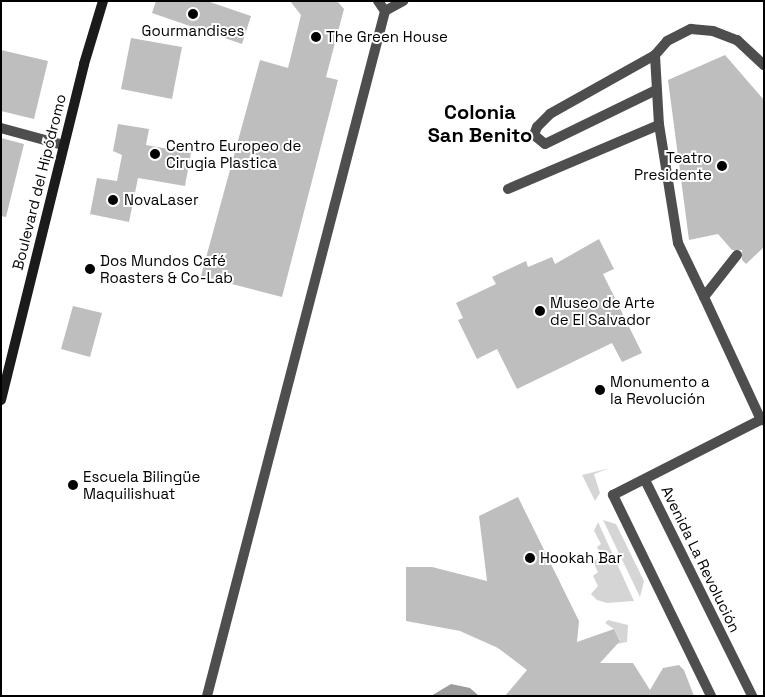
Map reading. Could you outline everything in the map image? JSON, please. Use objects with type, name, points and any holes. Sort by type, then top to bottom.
[{"type":"street","name":"Boulevard del Hipódromo","points":[[1,400],[63,145],[104,1]]},
{"type":"street","points":[[378,1],[385,11]]},
{"type":"street","points":[[207,696],[385,11],[403,1]]},
{"type":"street","points":[[656,90],[544,144],[534,135],[537,128],[550,114],[655,55],[667,40],[690,29],[713,31],[737,40],[764,66]]},
{"type":"street","points":[[645,480],[762,419],[678,243],[659,125],[655,55]]},
{"type":"street","points":[[508,188],[659,125]]},
{"type":"street","points":[[1,128],[63,145]]},
{"type":"street","points":[[704,297],[737,255]]},
{"type":"street","name":"Avenida La Revolución","points":[[711,696],[613,495],[645,480],[752,696]]},
{"type":"shaded area","points":[[610,468],[594,474],[600,493],[595,501],[582,475]]},
{"type":"shaded area","points":[[603,520],[616,524],[644,581],[640,597]]},
{"type":"shaded area","points":[[598,522],[634,601],[607,603],[597,600],[591,594],[598,586],[593,576],[598,572],[593,562],[601,556],[597,547],[601,544],[594,531]]},
{"type":"shaded area","points":[[608,620],[628,625],[627,642],[617,644],[620,640],[614,629],[605,623]]},
{"type":"shaded area","points":[[451,684],[470,688],[479,696],[431,696]]},
{"type":"building","points":[[156,1],[207,1],[251,16],[242,44],[152,13]]},
{"type":"building","points":[[290,1],[337,1],[344,9],[326,77],[338,80],[282,297],[201,276],[260,60],[288,68],[301,15]]},
{"type":"building","points":[[131,38],[182,47],[172,99],[121,89]]},
{"type":"building","points":[[1,50],[48,61],[34,119],[1,111]]},
{"type":"building","name":"Teatro Presidente","points":[[725,55],[764,100],[764,247],[746,264],[742,260],[742,250],[732,250],[718,234],[689,240],[668,80]]},
{"type":"building","name":"Centro Europeo de Cirugia Plastica","points":[[118,124],[149,129],[146,145],[191,153],[185,186],[138,178],[129,222],[90,214],[97,178],[117,181],[122,155],[113,151]]},
{"type":"building","points":[[1,138],[24,144],[6,217],[1,216]]},
{"type":"building","name":"Museo de Arte de El Salvador","points":[[599,239],[614,269],[603,274],[642,353],[622,362],[612,343],[517,389],[497,349],[477,359],[458,320],[463,318],[456,303],[496,284],[492,277],[526,261],[528,267],[552,257],[555,264]]},
{"type":"building","points":[[73,306],[102,313],[90,357],[61,349]]},
{"type":"building","points":[[518,497],[579,621],[577,642],[614,629],[620,641],[600,663],[633,663],[650,690],[663,668],[679,665],[684,670],[694,696],[505,696],[527,670],[498,648],[460,631],[406,621],[406,567],[432,567],[487,581],[479,516]]},
{"type":"place","name":"Gourmandises","points":[[193,14]]},
{"type":"place","name":"The Green House","points":[[316,37]]},
{"type":"place","name":"Centro Europeo de Cirugia Plastica","points":[[155,154]]},
{"type":"place","name":"Teatro Presidente","points":[[722,166]]},
{"type":"place","name":"NovaLaser","points":[[113,200]]},
{"type":"place","name":"Dos Mundos Café Roasters & Co-Lab","points":[[90,269]]},
{"type":"place","name":"Museo de Arte de El Salvador","points":[[540,311]]},
{"type":"place","name":"Monumento a la Revolución","points":[[600,390]]},
{"type":"place","name":"Escuela Bilingüe Maquilishuat","points":[[73,485]]},
{"type":"place","name":"Hookah Bar","points":[[530,558]]},
{"type":"district","name":"Colonia San Benito","points":[[480,124]]}]
